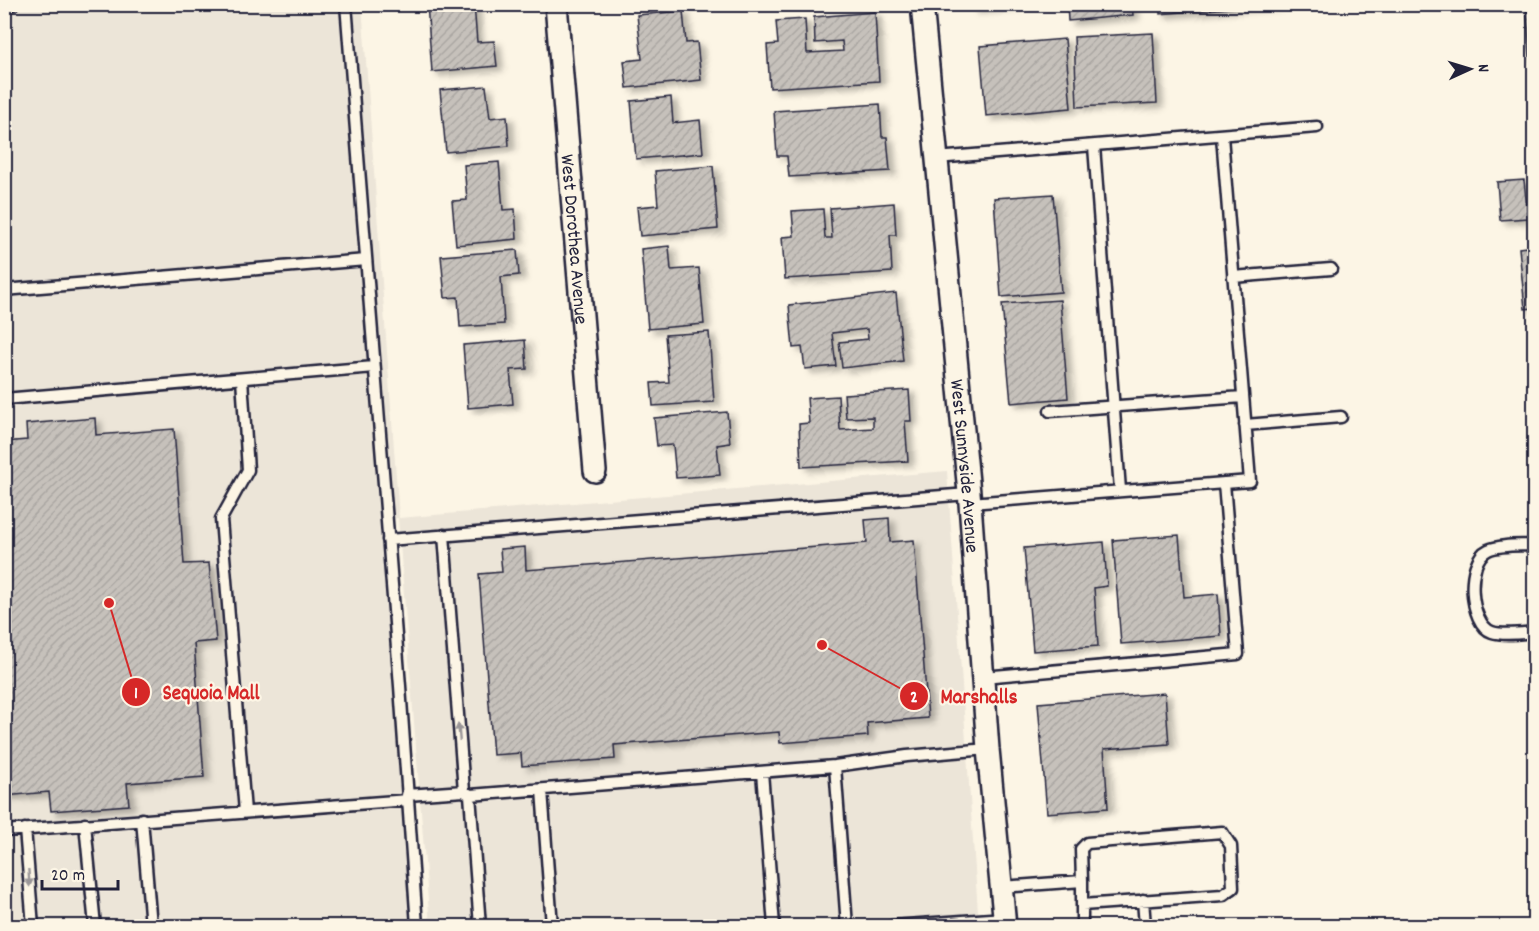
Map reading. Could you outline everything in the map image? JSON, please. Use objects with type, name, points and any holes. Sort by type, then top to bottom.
[{"type":"street","name":"West Dorothea Avenue","points":[[556,4],[595,471]]},
{"type":"street","name":"West Sunnyside Avenue","points":[[922,4],[969,498],[988,749],[1005,922]]},
{"type":"lane","points":[[4,6],[13,4]]},
{"type":"lane","points":[[346,4],[417,927]]},
{"type":"lane","points":[[936,158],[1317,127]]},
{"type":"lane","points":[[388,540],[969,498],[1250,481],[1222,136]]},
{"type":"lane","points":[[1094,146],[1120,490]]},
{"type":"lane","points":[[4,290],[366,260]]},
{"type":"lane","points":[[1233,277],[1331,269]]},
{"type":"lane","points":[[4,399],[374,367]]},
{"type":"lane","points":[[242,379],[248,470],[221,519],[245,812]]},
{"type":"lane","points":[[1050,411],[1243,397]]},
{"type":"lane","points":[[1245,425],[1341,417]]},
{"type":"lane","points":[[983,677],[1238,654],[1224,483]]},
{"type":"lane","points":[[444,535],[480,927]]},
{"type":"lane","points":[[1534,544],[1488,550],[1479,557],[1474,567],[1473,581],[1476,613],[1482,624],[1492,632],[1534,632]]},
{"type":"lane","points":[[4,831],[408,797],[542,790],[835,766],[907,756],[988,749]]},
{"type":"lane","points":[[835,766],[847,927]]},
{"type":"lane","points":[[762,772],[774,927]]},
{"type":"lane","points":[[542,790],[552,927]]},
{"type":"lane","points":[[142,819],[151,927]]},
{"type":"lane","points":[[85,824],[95,927]]},
{"type":"lane","points":[[26,829],[33,927]]},
{"type":"lane","points":[[1082,906],[1223,895],[1233,888],[1231,846],[1222,832],[1087,843],[1081,849],[1082,927]]},
{"type":"lane","points":[[1001,887],[1082,881]]},
{"type":"lane","points":[[1143,900],[1145,927]]},
{"type":"lane","points":[[892,927],[1005,922]]},
{"type":"shaded area","points":[[5,5],[362,5],[399,518],[947,471],[979,926],[430,926],[398,518],[383,520],[413,926],[5,926]]},
{"type":"building","points":[[427,4],[474,4],[477,42],[494,41],[497,66],[432,72]]},
{"type":"building","points":[[972,4],[1015,4],[1015,5],[972,9]]},
{"type":"building","points":[[1067,4],[1132,4],[1133,15],[1068,21]]},
{"type":"building","points":[[1160,4],[1278,4],[1160,14]]},
{"type":"building","points":[[1526,4],[1534,4],[1534,112]]},
{"type":"building","points":[[683,11],[686,43],[697,42],[701,80],[627,88],[624,61],[642,59],[637,15]]},
{"type":"building","points":[[875,12],[879,81],[770,88],[767,45],[778,44],[776,21],[805,19],[807,53],[843,51],[842,41],[815,43],[814,17]]},
{"type":"building","points":[[1153,33],[1157,103],[1077,107],[1074,37]]},
{"type":"building","points":[[1065,39],[1071,108],[986,116],[980,46]]},
{"type":"building","points":[[486,86],[490,118],[507,116],[509,146],[446,152],[440,90]]},
{"type":"building","points":[[671,97],[673,123],[700,120],[703,153],[636,159],[631,101]]},
{"type":"building","points":[[880,104],[882,137],[887,137],[890,171],[789,177],[787,156],[777,156],[774,111]]},
{"type":"building","points":[[499,162],[503,210],[515,209],[517,239],[456,245],[452,201],[467,200],[464,165]]},
{"type":"building","points":[[713,166],[718,229],[640,236],[637,207],[658,205],[655,171]]},
{"type":"building","points":[[1524,180],[1528,218],[1500,220],[1497,182]]},
{"type":"building","points":[[1053,194],[1061,292],[1001,297],[994,198]]},
{"type":"building","points":[[894,203],[896,235],[890,235],[892,272],[785,279],[782,237],[794,236],[792,211],[823,209],[825,238],[832,238],[830,208]]},
{"type":"building","points":[[669,246],[671,270],[699,268],[704,324],[648,329],[641,249]]},
{"type":"building","points":[[1534,246],[1534,308],[1525,309],[1519,248]]},
{"type":"building","points":[[517,250],[519,275],[501,277],[504,324],[460,327],[458,297],[445,298],[441,256]]},
{"type":"building","points":[[896,293],[903,361],[842,368],[839,342],[868,339],[867,329],[832,333],[836,366],[805,369],[802,347],[793,348],[789,305]]},
{"type":"building","points":[[1060,300],[1068,398],[1011,403],[1002,304]]},
{"type":"building","points":[[709,332],[714,402],[653,406],[651,383],[669,382],[665,335]]},
{"type":"building","points":[[525,340],[527,369],[510,370],[513,404],[468,408],[463,345]]},
{"type":"building","points":[[909,390],[911,421],[905,421],[908,461],[801,467],[799,424],[809,423],[807,398],[838,396],[840,430],[873,428],[873,417],[846,418],[844,394]]},
{"type":"building","points":[[727,412],[730,443],[717,445],[720,475],[676,478],[673,445],[657,446],[654,418]]},
{"type":"building","points":[[95,418],[96,435],[174,429],[184,564],[209,563],[216,641],[194,643],[204,777],[127,783],[129,805],[51,811],[49,792],[4,796],[4,442],[27,440],[26,424]]},
{"type":"building","points":[[889,518],[890,542],[914,540],[928,718],[867,723],[868,736],[780,743],[779,732],[614,745],[615,759],[522,766],[521,753],[493,755],[479,574],[502,572],[500,549],[525,547],[526,570],[867,543],[865,520]]},
{"type":"building","points":[[1179,535],[1184,597],[1218,594],[1221,636],[1121,644],[1113,540]]},
{"type":"building","points":[[1104,542],[1107,586],[1094,588],[1098,646],[1033,651],[1024,548]]},
{"type":"building","points":[[1165,693],[1169,744],[1104,749],[1108,808],[1047,813],[1038,703]]},
{"type":"place","name":"Sequoia Mall","points":[[109,603]]},
{"type":"place","name":"Marshalls","points":[[822,645]]}]
